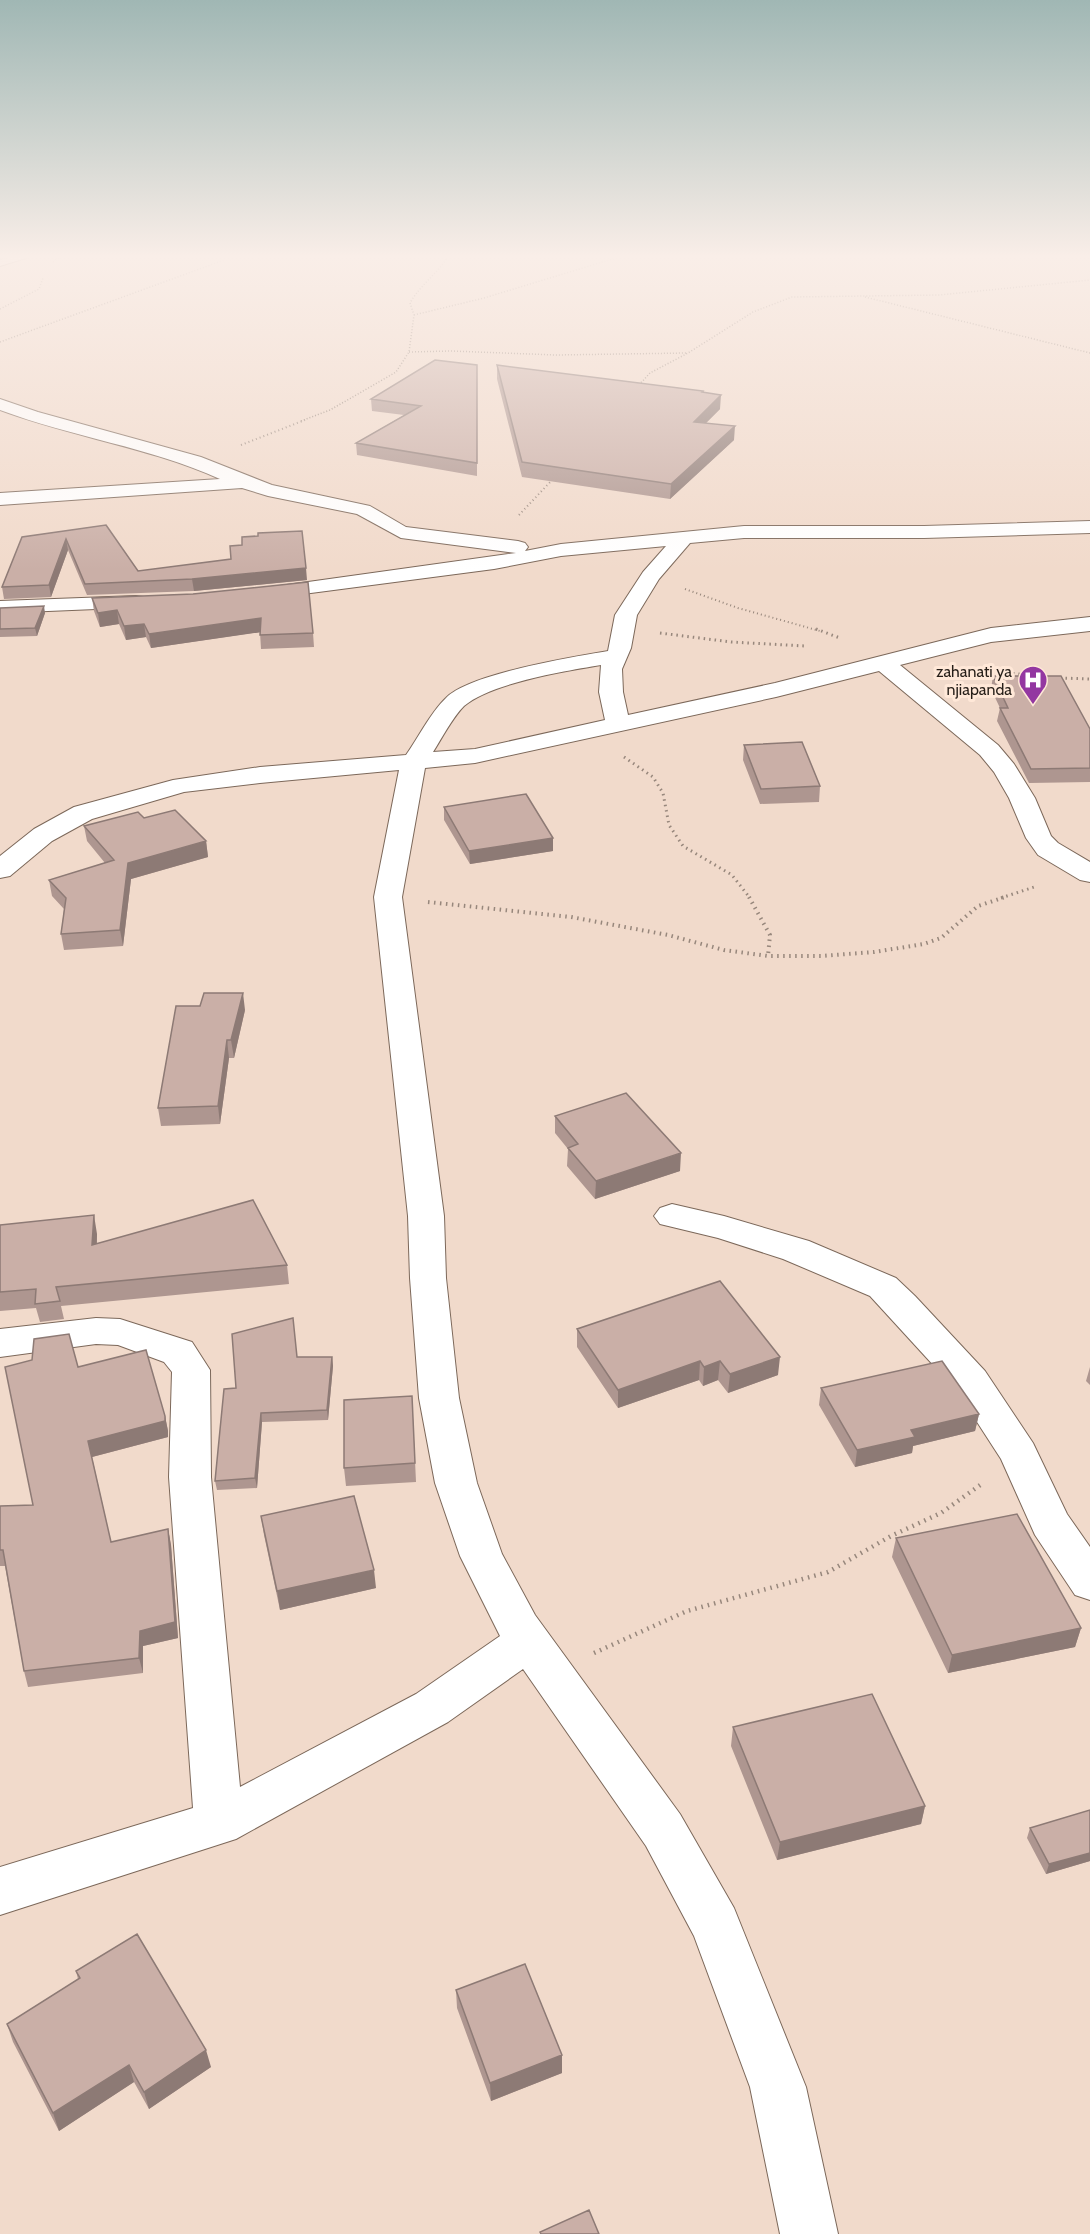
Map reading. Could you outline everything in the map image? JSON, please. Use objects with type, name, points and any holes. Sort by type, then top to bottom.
[{"type":"street","points":[[0,404],[32,416],[195,461],[243,483],[363,510],[401,532],[493,545],[561,550]]},
{"type":"street","points":[[0,500],[243,483]]},
{"type":"street","points":[[248,594],[483,564],[561,550],[744,532],[924,532],[1090,527]]},
{"type":"street","points":[[618,723],[610,677],[626,615],[650,576],[686,537]]},
{"type":"street","points":[[0,608],[151,601]]},
{"type":"street","points":[[0,870],[43,835],[83,813],[182,784],[475,756],[776,690],[885,664],[991,635],[1090,624]]},
{"type":"street","points":[[617,656],[568,664],[473,689],[454,703],[413,763],[388,897],[426,1216],[428,1278],[439,1398],[456,1483],[481,1556],[519,1628],[663,1830],[716,1925],[778,2087],[809,2234]]},
{"type":"street","points":[[885,664],[989,750],[1005,769],[1022,798],[1039,838],[1048,849],[1089,874]]},
{"type":"street","points":[[672,1216],[724,1228],[796,1250],[883,1287],[970,1381],[1019,1454],[1050,1523],[1090,1582]]},
{"type":"street","points":[[0,1342],[96,1331],[120,1332],[178,1352],[191,1370],[190,1477],[219,1823]]},
{"type":"street","points":[[0,1891],[219,1823],[432,1708],[540,1657]]},
{"type":"path","points":[[195,461],[330,410],[396,372],[403,361]]},
{"type":"path","points":[[636,388],[650,373],[672,361]]},
{"type":"path","points":[[493,545],[554,477]]},
{"type":"path","points":[[650,576],[738,608],[831,634],[885,664]]},
{"type":"path","points":[[624,627],[720,641],[808,646]]},
{"type":"path","points":[[567,735],[600,744],[653,777],[663,793],[669,825],[683,846],[732,875],[746,891],[770,935],[768,956]]},
{"type":"path","points":[[388,897],[571,917],[669,935],[724,951],[768,956],[874,952],[924,944],[941,939],[964,916],[978,906],[1035,886],[1089,874]]},
{"type":"path","points":[[540,1657],[687,1611],[828,1572],[891,1536],[941,1513],[964,1498],[1019,1454]]},
{"type":"building","points":[[433,361],[477,365],[477,463],[356,443],[421,406],[371,399]]},
{"type":"building","points":[[497,365],[721,395],[694,422],[735,426],[671,484],[522,462]]},
{"type":"building","points":[[106,525],[138,571],[231,559],[230,546],[242,545],[242,537],[258,536],[258,533],[302,531],[306,568],[192,579],[85,584],[66,539],[49,585],[2,587],[22,537]]},
{"type":"building","points":[[308,582],[313,633],[260,635],[261,618],[149,634],[144,624],[124,626],[117,610],[98,613],[92,598],[193,594]]},
{"type":"building","points":[[44,606],[35,628],[0,629],[0,608]]},
{"type":"building","points":[[993,676],[1061,676],[1090,729],[1090,768],[1031,769],[1000,708],[1008,708]]},
{"type":"building","points":[[802,742],[820,786],[761,789],[744,745]]},
{"type":"building","points":[[526,794],[553,838],[469,851],[444,807]]},
{"type":"building","points":[[175,810],[206,841],[128,863],[120,930],[61,934],[66,898],[49,880],[114,860],[84,826],[138,812],[144,818]]},
{"type":"building","points":[[204,993],[243,993],[231,1040],[227,1040],[218,1106],[158,1108],[176,1006],[200,1006]]},
{"type":"building","points":[[626,1093],[681,1153],[596,1181],[568,1148],[578,1144],[555,1116]]},
{"type":"building","points":[[253,1200],[287,1265],[56,1287],[60,1301],[35,1304],[36,1289],[0,1292],[0,1225],[94,1215],[92,1245]]},
{"type":"building","points":[[720,1281],[780,1357],[730,1374],[720,1361],[704,1367],[700,1361],[618,1390],[577,1329]]},
{"type":"building","points":[[293,1318],[297,1357],[332,1357],[327,1410],[261,1413],[255,1478],[215,1481],[224,1389],[236,1388],[232,1334]]},
{"type":"building","points":[[69,1334],[78,1367],[146,1350],[165,1421],[88,1441],[111,1542],[168,1529],[175,1622],[140,1631],[139,1658],[24,1671],[3,1550],[0,1550],[0,1506],[33,1505],[5,1367],[32,1360],[34,1339]]},
{"type":"building","points":[[942,1361],[979,1414],[911,1430],[915,1437],[857,1450],[821,1388]]},
{"type":"building","points":[[412,1396],[415,1463],[344,1468],[344,1400]]},
{"type":"building","points":[[354,1496],[374,1570],[277,1591],[261,1516]]},
{"type":"building","points":[[1017,1514],[1081,1628],[952,1655],[896,1538]]},
{"type":"building","points":[[872,1694],[925,1806],[780,1842],[733,1727]]},
{"type":"building","points":[[1090,1810],[1090,1853],[1049,1864],[1030,1828]]},
{"type":"building","points":[[137,1934],[206,2050],[144,2092],[129,2065],[53,2113],[7,2024],[80,1978],[76,1971]]},
{"type":"building","points":[[525,1964],[562,2055],[490,2083],[456,1990]]},
{"type":"building","points":[[589,2210],[599,2234],[541,2234],[540,2232]]},
{"type":"place","name":"zahanati ya njiapanda","points":[[1033,706]]}]
